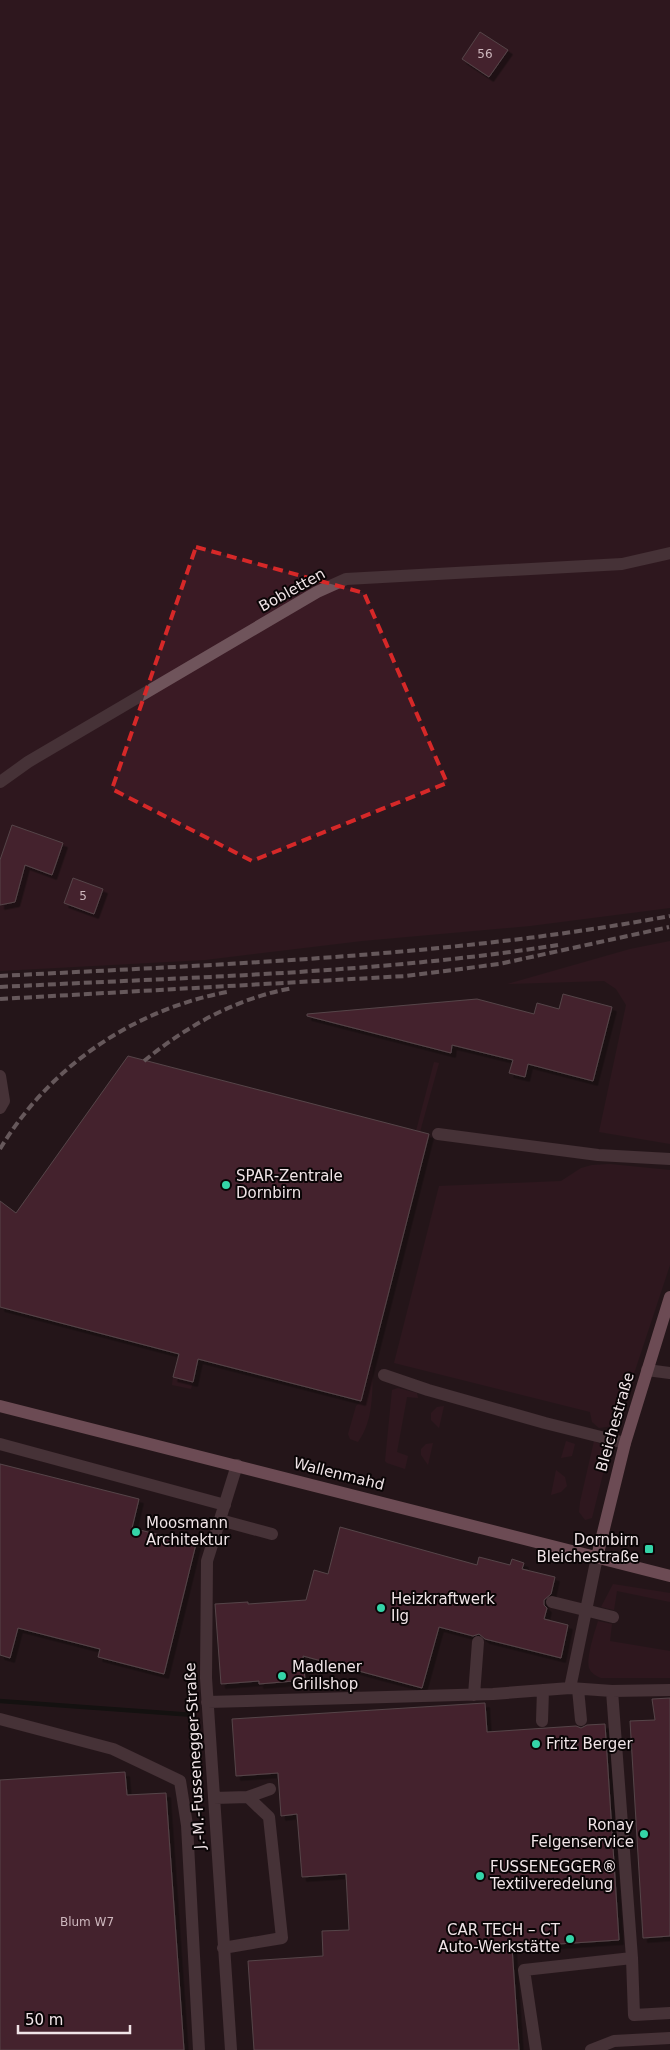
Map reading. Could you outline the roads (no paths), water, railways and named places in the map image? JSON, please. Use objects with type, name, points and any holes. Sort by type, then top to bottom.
[{"type":"main road","name":"Bleichestraße","points":[[597,1557],[625,1443],[647,1370],[666,1323],[670,1297]]},
{"type":"main road","name":"Wallenmahd","points":[[0,1406],[670,1576]]},
{"type":"street","name":"Bobletten","points":[[0,782],[28,762],[317,592],[346,579],[622,564],[670,553]]},
{"type":"street","points":[[0,1076],[4,1100],[0,1108]]},
{"type":"street","points":[[438,1134],[598,1155],[670,1159]]},
{"type":"street","points":[[647,1370],[670,1373]]},
{"type":"street","points":[[384,1375],[428,1390],[625,1443]]},
{"type":"street","points":[[0,1444],[224,1505]]},
{"type":"street","name":"J.-M.-Fussenegger-Straße","points":[[231,2050],[207,1702],[207,1561],[237,1465]]},
{"type":"street","points":[[220,1520],[272,1534]]},
{"type":"street","points":[[582,1720],[574,1688],[586,1610],[597,1557]]},
{"type":"street","points":[[552,1602],[613,1617]]},
{"type":"street","points":[[474,1695],[478,1642]]},
{"type":"street","points":[[207,1702],[474,1695],[574,1688],[612,1691],[670,1690]]},
{"type":"street","points":[[542,1721],[543,1690]]},
{"type":"street","points":[[612,1691],[632,1958],[634,2016],[670,2013]]},
{"type":"street","points":[[0,1719],[113,1748],[180,1781],[187,1825],[200,2050]]},
{"type":"street","points":[[214,1798],[248,1797],[270,1789]]},
{"type":"street","points":[[223,1948],[282,1938],[269,1817],[248,1797]]},
{"type":"street","points":[[536,2050],[524,1970],[632,1958]]},
{"type":"street","points":[[592,2050],[614,2041],[670,2038]]},
{"type":"waterway","points":[[0,1701],[194,1715]]},
{"type":"railway","points":[[0,976],[252,963],[420,950],[587,930],[670,916]]},
{"type":"railway","points":[[0,999],[406,976],[499,964],[669,927]]},
{"type":"railway","points":[[0,987],[350,968],[489,955],[558,945]]},
{"type":"railway","points":[[144,1061],[178,1036],[214,1015],[252,999],[293,988]]},
{"type":"railway","points":[[0,1149],[20,1119],[43,1092],[97,1046],[159,1012],[227,992]]},
{"type":"place","name":"SPAR-Zentrale Dornbirn","points":[[226,1185]]},
{"type":"place","name":"Moosmann Architektur","points":[[136,1532]]},
{"type":"place","name":"Dornbirn Bleichestraße","points":[[649,1549]]},
{"type":"place","name":"Heizkraftwerk Ilg","points":[[381,1608]]},
{"type":"place","name":"Madlener Grillshop","points":[[282,1676]]},
{"type":"place","name":"Fritz Berger","points":[[536,1744]]},
{"type":"place","name":"Ronay Felgenservice","points":[[644,1834]]},
{"type":"place","name":"FUSSENEGGER® Textilveredelung","points":[[480,1876]]},
{"type":"place","name":"CAR TECH – CT Auto-Werkstätte","points":[[570,1939]]}]
